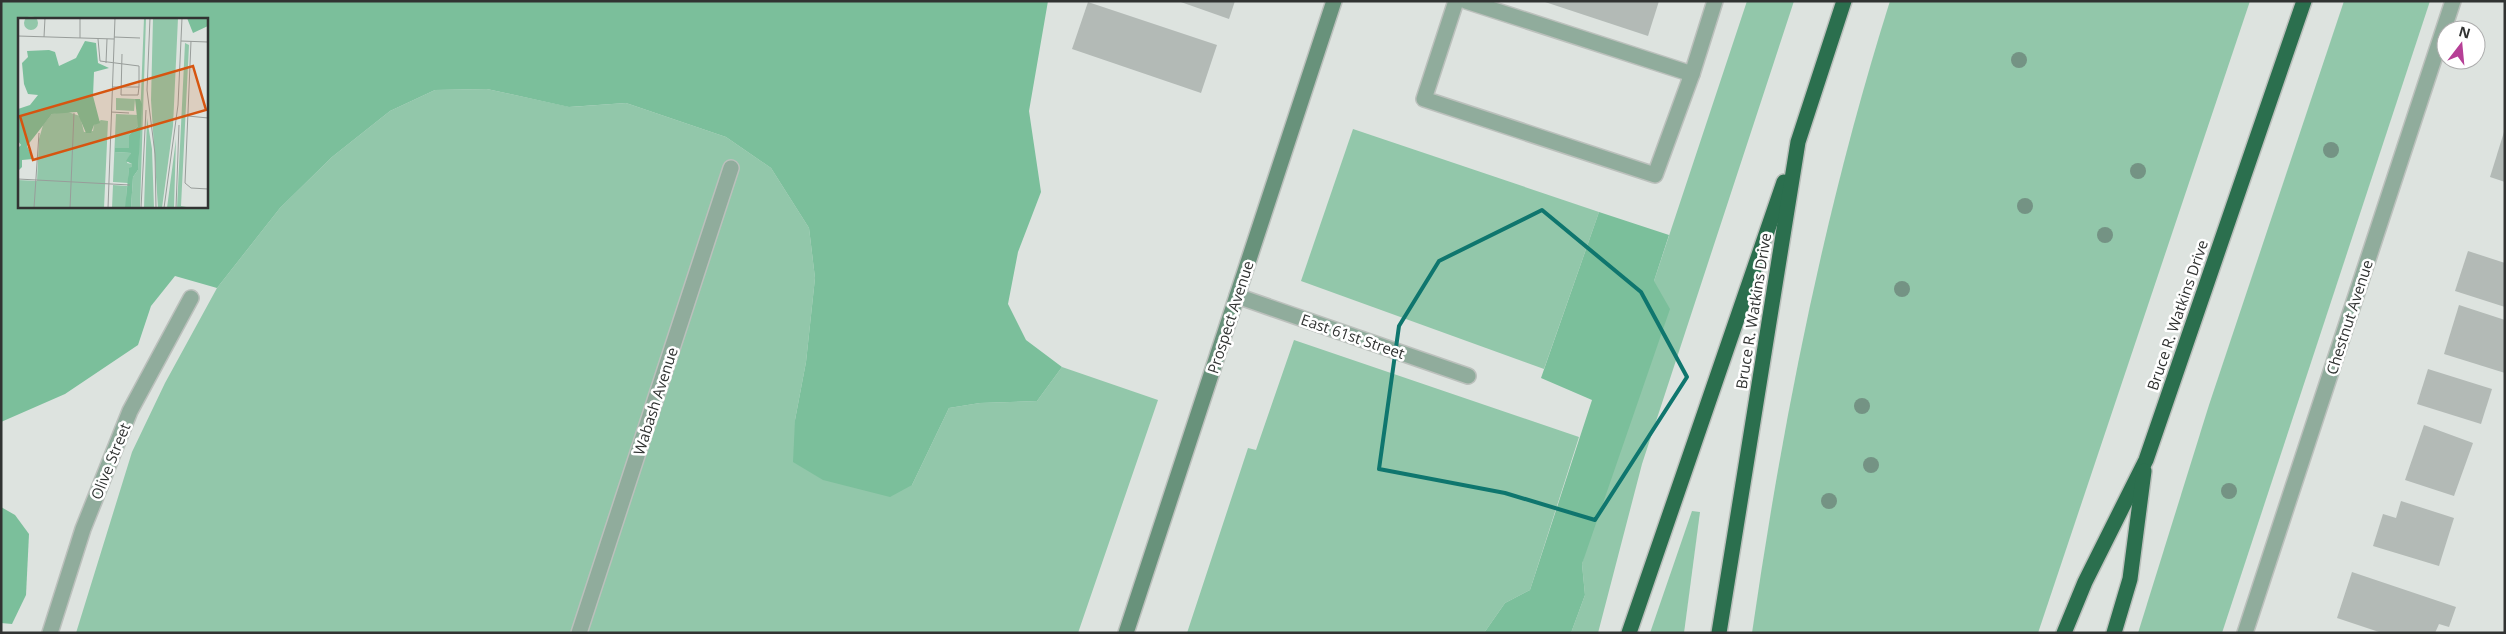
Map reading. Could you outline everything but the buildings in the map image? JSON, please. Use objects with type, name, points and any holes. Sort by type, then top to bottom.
[{"type":"highway","name":"Bruce R. Watkins Drive","points":[[1719,633],[1798,142],[1844,1]]},
{"type":"highway","name":"Bruce R. Watkins Drive","points":[[2064,633],[2085,582],[2146,460],[2304,1]]},
{"type":"highway","points":[[1629,633],[1798,142]]},
{"type":"highway","points":[[2114,633],[2130,579],[2146,460]]},
{"type":"main road","name":"Prospect Avenue","points":[[1126,633],[1334,1]]},
{"type":"street","points":[[1456,1],[1424,99],[1655,175],[1692,74],[1715,1]]},
{"type":"street","points":[[1466,1],[1692,74]]},
{"type":"street","name":"Chestnut Avenue","points":[[2245,633],[2453,1]]},
{"type":"street","name":"Wabash Avenue","points":[[579,633],[731,168]]},
{"type":"street","name":"East 61st Street","points":[[1237,296],[1468,376]]},
{"type":"street","name":"Olive Street","points":[[50,633],[83,529],[130,411],[191,298]]},
{"type":"highlighted area","points":[[1542,210],[1641,292],[1687,377],[1595,520],[1505,493],[1379,469],[1399,326],[1439,261]]},
{"type":"green space","points":[[1,1],[1048,1],[1029,111],[1041,192],[1018,252],[1008,304],[1026,340],[1062,367],[1037,401],[980,403],[949,408],[912,485],[890,497],[823,480],[793,462],[795,420],[806,362],[815,278],[809,228],[771,168],[726,137],[626,103],[569,107],[487,89],[435,90],[390,111],[332,157],[280,208],[217,288],[175,276],[151,306],[138,345],[65,394],[1,422]]},
{"type":"green space","points":[[1747,1],[1794,1],[1642,464],[1598,633],[1571,633],[1585,595],[1582,564],[1654,281]]},
{"type":"green space","points":[[1890,1],[2250,1],[2038,633],[1752,633],[1792,393],[1808,314],[1845,157]]},
{"type":"green space","points":[[2344,1],[2430,1],[2222,633],[2138,633],[2209,405]]},
{"type":"green space","points":[[487,89],[570,107],[626,103],[726,137],[771,168],[809,228],[815,278],[806,362],[795,420],[912,485],[949,408],[980,403],[1037,401],[1062,367],[1158,400],[1078,633],[76,633],[132,452],[165,383],[217,288],[280,208],[332,157],[390,111],[435,90]]},
{"type":"green space","points":[[1353,129],[1599,212],[1544,369],[1301,281]]},
{"type":"green space","points":[[1599,212],[1669,235],[1654,281],[1670,309],[1582,564],[1585,595],[1571,633],[1484,633],[1505,603],[1530,590],[1592,400],[1541,378]]},
{"type":"green space","points":[[1294,340],[1579,437],[1530,590],[1505,603],[1484,633],[1187,633],[1248,448],[1256,450]]},
{"type":"green space","points":[[1,507],[15,515],[29,534],[26,595],[12,624],[1,623]]},
{"type":"green space","points":[[1692,511],[1700,512],[1684,633],[1650,633]]}]
